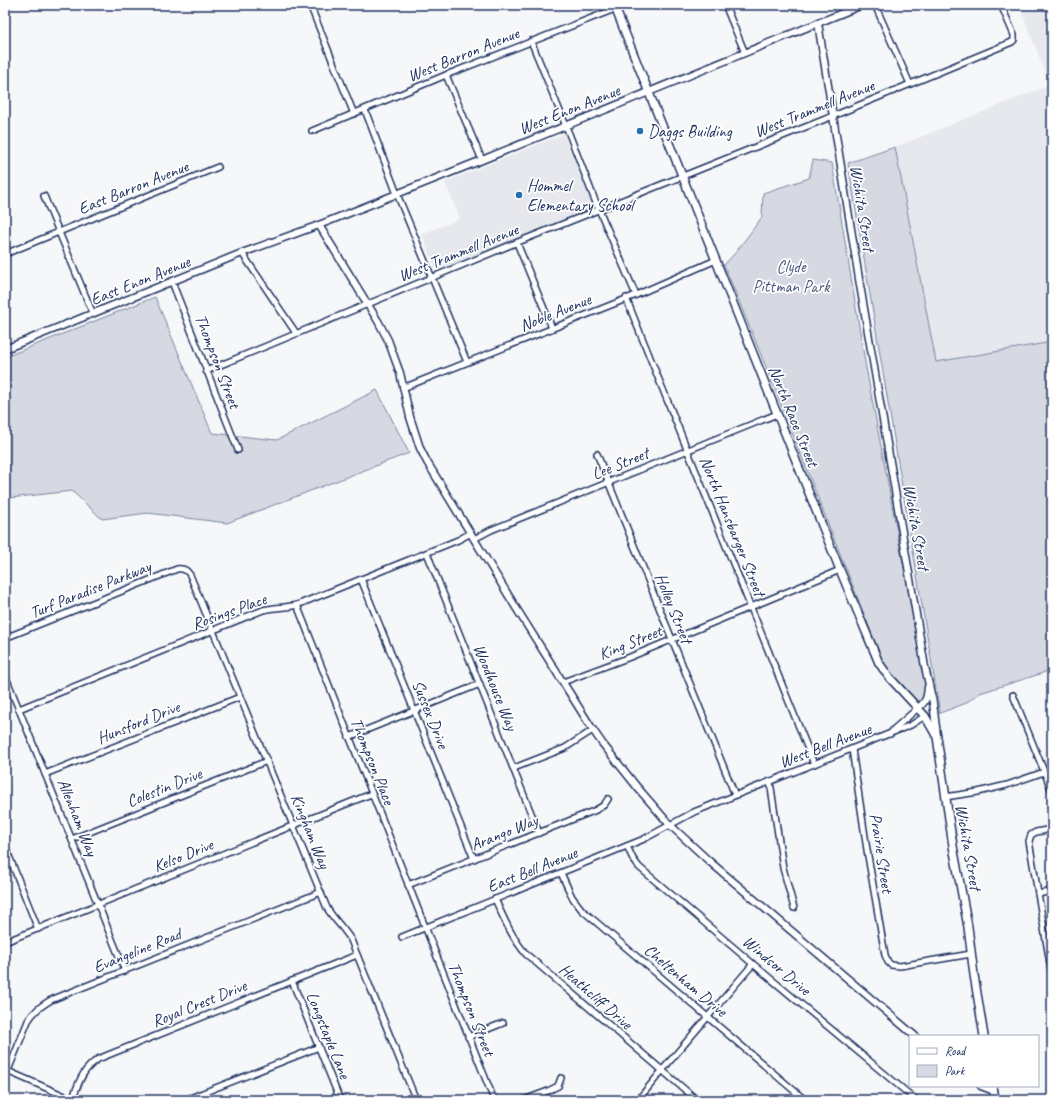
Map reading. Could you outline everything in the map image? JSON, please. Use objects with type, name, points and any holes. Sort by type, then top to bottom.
[{"type":"main road","name":"North Race Street","points":[[615,7],[777,414],[879,663],[918,708],[937,737]]},
{"type":"main road","name":"Wichita Street","points":[[937,737],[945,797],[968,927],[984,1035]]},
{"type":"main road","points":[[993,1089],[995,1100]]},
{"type":"street","points":[[310,5],[354,114]]},
{"type":"street","name":"West Barron Avenue","points":[[312,131],[446,75],[615,7],[625,5]]},
{"type":"street","points":[[725,5],[745,53]]},
{"type":"street","name":"West Enon Avenue","points":[[286,237],[398,194],[862,5]]},
{"type":"street","points":[[875,5],[910,84]]},
{"type":"street","name":"West Trammell Avenue","points":[[206,371],[517,243],[833,116],[1014,40],[1014,35],[1001,5]]},
{"type":"street","name":"Wichita Street","points":[[818,23],[860,285],[933,703],[937,737]]},
{"type":"street","points":[[532,41],[599,210],[636,294]]},
{"type":"street","points":[[446,75],[482,160]]},
{"type":"street","points":[[364,110],[467,362]]},
{"type":"street","name":"East Barron Avenue","points":[[5,254],[218,167]]},
{"type":"street","points":[[44,196],[93,314]]},
{"type":"street","points":[[319,225],[378,320],[388,340],[400,373],[410,417],[420,448],[427,462],[602,743],[670,825],[709,861],[915,1035]]},
{"type":"street","name":"East Enon Avenue","points":[[5,350],[242,253],[286,237]]},
{"type":"street","points":[[517,243],[552,328]]},
{"type":"street","points":[[242,253],[296,333]]},
{"type":"street","name":"Noble Avenue","points":[[403,388],[716,260]]},
{"type":"street","name":"Thompson Street","points":[[172,282],[238,450]]},
{"type":"street","name":"North Hansbarger Street","points":[[626,298],[814,764]]},
{"type":"street","name":"Lee Street","points":[[472,536],[491,530],[777,414]]},
{"type":"street","name":"Holley Street","points":[[597,454],[735,795]]},
{"type":"street","name":"Rosings Place","points":[[19,709],[263,610],[283,608],[296,604],[458,540],[472,536]]},
{"type":"street","name":"Woodhouse Way","points":[[427,553],[540,833]]},
{"type":"street","name":"Turf Paradise Parkway","points":[[5,638],[177,569],[185,569]]},
{"type":"street","name":"Kingham Way","points":[[185,569],[190,575],[213,630],[320,892],[331,915],[348,934],[416,1100]]},
{"type":"street","name":"King Street","points":[[563,682],[630,657],[840,570]]},
{"type":"street","name":"Sussex Drive","points":[[361,579],[474,859]]},
{"type":"street","name":"Thompson Place","points":[[296,604],[425,928]]},
{"type":"street","name":"Allenham Way","points":[[5,675],[125,971]]},
{"type":"street","points":[[918,708],[924,703],[927,695],[928,681]]},
{"type":"street","points":[[349,737],[480,684]]},
{"type":"street","points":[[1014,694],[1052,791]]},
{"type":"street","name":"Hunsford Drive","points":[[46,774],[240,696]]},
{"type":"street","points":[[924,716],[933,703]]},
{"type":"street","name":"West Bell Avenue","points":[[889,735],[918,708]]},
{"type":"street","name":"West Bell Avenue","points":[[735,795],[852,748],[889,735],[912,725],[924,716]]},
{"type":"street","points":[[514,768],[560,750],[593,730]]},
{"type":"street","name":"Prairie Street","points":[[852,748],[867,850],[885,955],[888,962],[891,965],[900,966],[971,954]]},
{"type":"street","name":"Colestin Drive","points":[[72,839],[267,761]]},
{"type":"street","points":[[945,797],[978,792],[1007,785],[1044,772]]},
{"type":"street","points":[[770,781],[783,868],[794,908]]},
{"type":"street","name":"Kelso Drive","points":[[5,942],[371,794]]},
{"type":"street","name":"East Bell Avenue","points":[[402,937],[644,839],[694,812],[735,795]]},
{"type":"street","name":"Arango Way","points":[[408,886],[596,810],[604,805],[608,799]]},
{"type":"street","points":[[1052,829],[1036,832],[1030,836],[1029,841],[1050,954],[1052,975]]},
{"type":"street","points":[[5,846],[38,929]]},
{"type":"street","name":"Windsor Drive","points":[[627,846],[633,859],[639,867],[916,1100]]},
{"type":"street","name":"Cheltenham Drive","points":[[561,873],[572,896],[582,910],[805,1100]]},
{"type":"street","points":[[1038,894],[1052,891]]},
{"type":"street","name":"Evangeline Road","points":[[5,1078],[6,1070],[28,1021],[36,1009],[51,1000],[320,892]]},
{"type":"street","name":"Heathcliff Drive","points":[[495,899],[519,946],[526,954],[697,1100]]},
{"type":"street","name":"Thompson Street","points":[[425,928],[494,1100]]},
{"type":"street","name":"Royal Crest Drive","points":[[73,1100],[83,1073],[98,1059],[357,955]]},
{"type":"street","points":[[638,1100],[753,964]]},
{"type":"street","name":"Longstaple Lane","points":[[292,981],[340,1100]]},
{"type":"street","points":[[468,1036],[503,1023]]},
{"type":"street","points":[[185,1100],[319,1047]]},
{"type":"street","points":[[6,1070],[73,1100]]},
{"type":"street","points":[[524,1100],[558,1086],[561,1078]]},
{"type":"shaded area","points":[[1019,5],[1052,5],[1052,342],[936,362],[895,147],[1050,85]]},
{"type":"shaded area","name":"Hommel Elementary School","points":[[564,134],[594,208],[436,271],[422,234],[460,219],[445,182]]},
{"type":"green space","points":[[895,147],[936,362],[1052,342],[1052,669],[980,693],[964,704],[940,713],[848,163]]},
{"type":"green space","name":"Clyde Pittman Park","points":[[813,160],[832,163],[865,362],[926,685],[924,698],[922,701],[917,701],[888,670],[881,657],[724,265],[736,252],[762,217],[763,193],[809,178]]},
{"type":"green space","points":[[155,297],[212,433],[277,440],[377,390],[409,453],[227,523],[148,513],[102,519],[72,491],[10,498],[5,501],[5,357]]},
{"type":"place","name":"Daggs Building","points":[[640,131]]},
{"type":"place","name":"Hommel Elementary School","points":[[519,195]]}]
